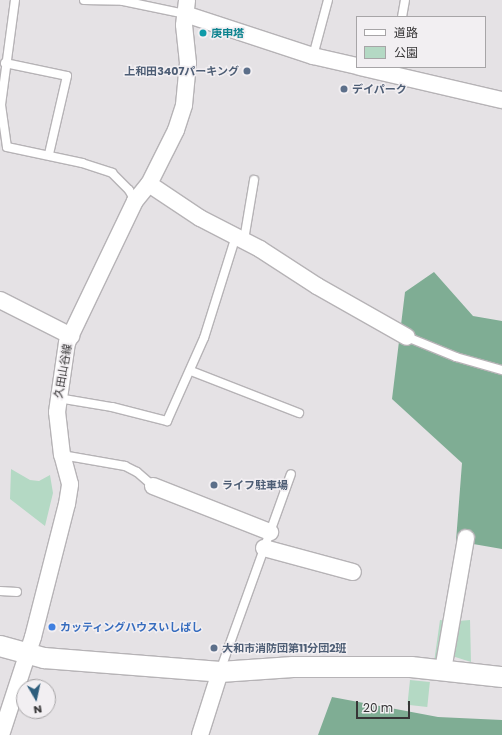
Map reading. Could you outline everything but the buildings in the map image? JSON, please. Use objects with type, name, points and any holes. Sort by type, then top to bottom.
[{"type":"street","points":[[186,7],[313,56],[356,67]]},
{"type":"street","name":"久田山谷線","points":[[2,735],[27,655],[67,504],[70,484],[62,455],[57,425],[58,398],[67,343],[134,201],[149,184],[176,130],[184,105],[188,63],[186,7]]},
{"type":"street","points":[[366,68],[391,71],[502,100]]},
{"type":"street","points":[[149,184],[200,218],[240,238],[317,286],[407,337]]},
{"type":"street","points":[[0,300],[71,336]]},
{"type":"street","points":[[153,486],[270,532]]},
{"type":"street","points":[[443,670],[466,538]]},
{"type":"street","points":[[264,548],[353,572]]},
{"type":"street","points":[[0,646],[27,655],[44,658],[220,672],[348,666],[443,670],[502,678]]},
{"type":"street","points":[[200,735],[220,672]]},
{"type":"lane","points":[[15,0],[0,105],[7,147],[49,154],[112,173],[129,190],[134,201]]},
{"type":"lane","points":[[84,0],[123,1],[186,7]]},
{"type":"lane","points":[[313,56],[328,0]]},
{"type":"lane","points":[[402,16],[405,0]]},
{"type":"lane","points":[[5,63],[67,76],[49,154]]},
{"type":"lane","points":[[58,398],[112,407],[167,421],[191,371],[204,338],[240,238],[254,180]]},
{"type":"lane","points":[[407,337],[456,357],[502,370]]},
{"type":"lane","points":[[191,371],[299,413]]},
{"type":"lane","points":[[62,455],[125,466],[137,472],[153,486]]},
{"type":"lane","points":[[220,672],[291,474]]},
{"type":"lane","points":[[0,591],[17,592]]},
{"type":"green space","points":[[434,272],[473,316],[502,321],[502,549],[456,541],[462,463],[392,399],[405,292]]},
{"type":"green space","points":[[11,469],[30,480],[39,481],[50,475],[53,493],[45,526],[10,499]]},
{"type":"green space","points":[[440,620],[447,621],[441,662],[434,661]]},
{"type":"green space","points":[[470,620],[471,662],[449,655],[458,621]]},
{"type":"green space","points":[[410,680],[430,682],[427,707],[407,705]]},
{"type":"green space","points":[[332,697],[438,717],[502,720],[502,735],[318,735]]},
{"type":"place","name":"庚申塔","points":[[203,33]]},
{"type":"place","name":"上和田3407パーキング","points":[[247,71]]},
{"type":"place","name":"デイパーク","points":[[344,89]]},
{"type":"place","name":"ライフ駐車場","points":[[214,485]]},
{"type":"place","name":"カッティングハウスいしばし","points":[[52,627]]},
{"type":"place","name":"大和市消防団第11分団2班","points":[[214,648]]}]
